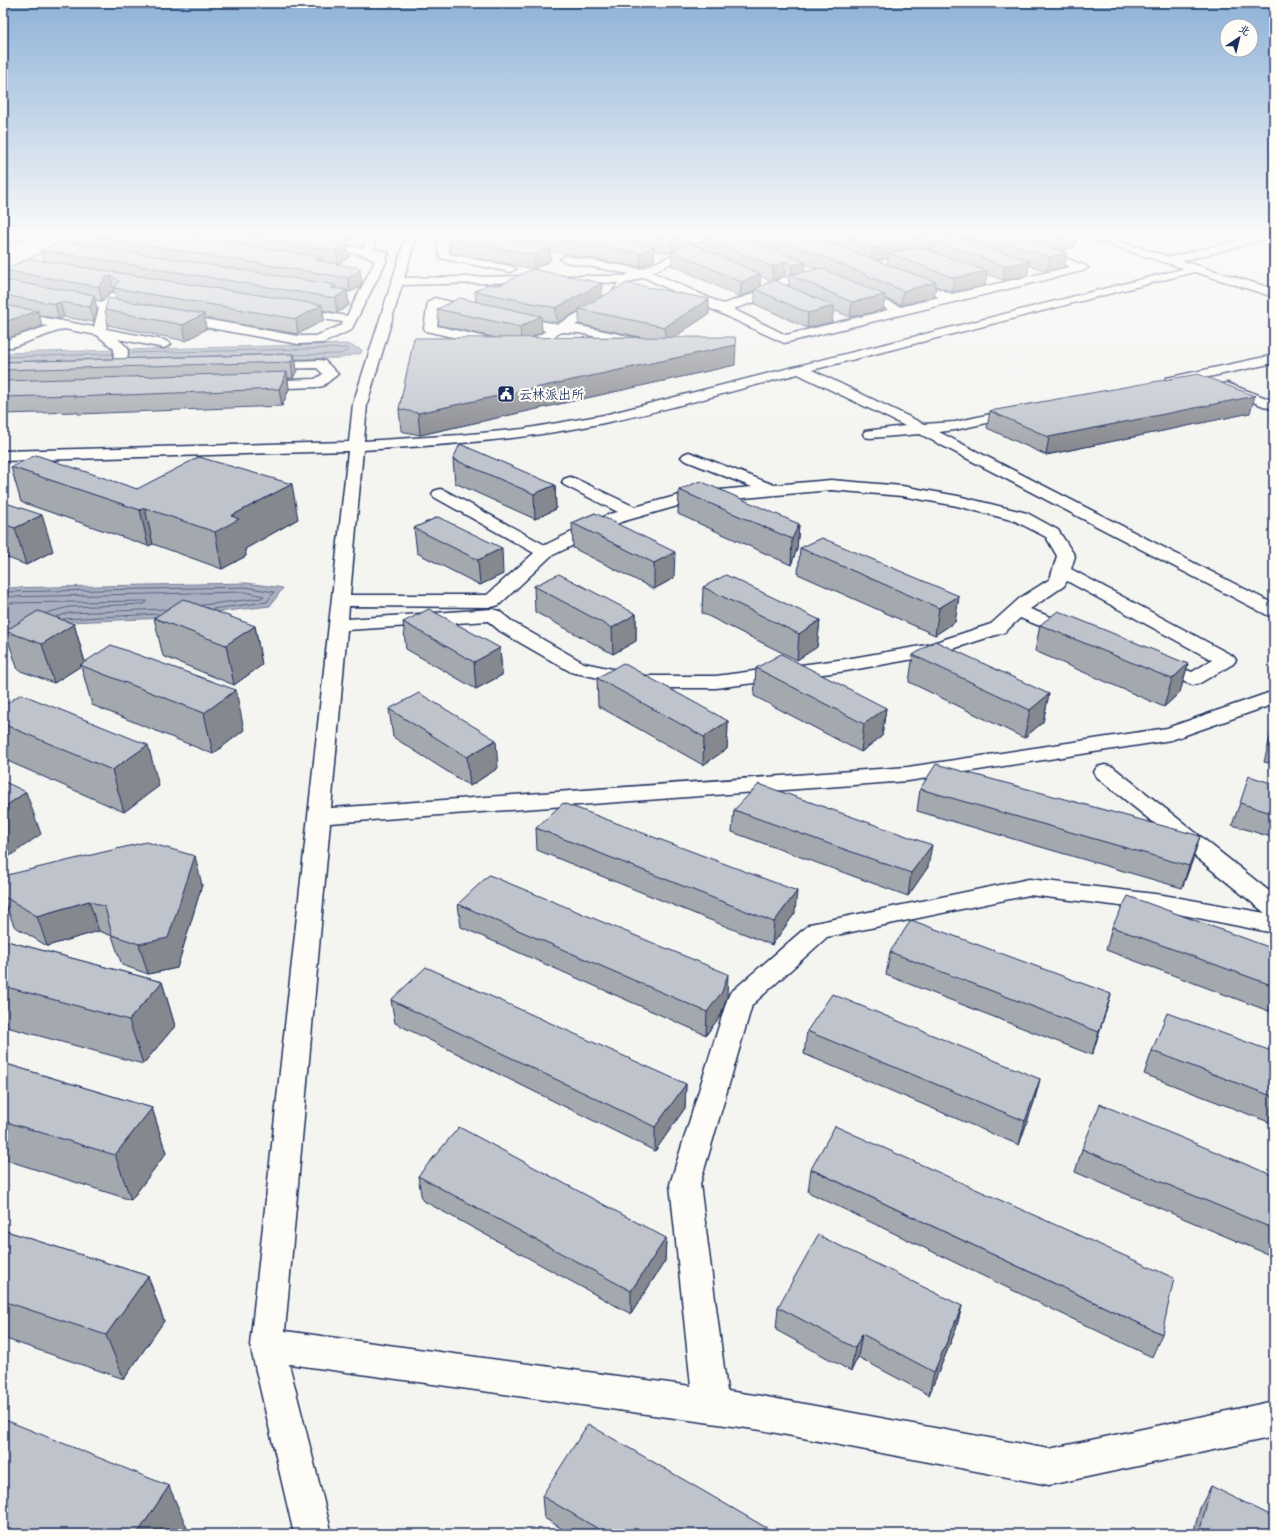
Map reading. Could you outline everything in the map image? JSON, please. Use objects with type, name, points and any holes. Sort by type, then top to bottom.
[{"type":"street","points":[[100,331],[100,317],[104,309]]},
{"type":"street","points":[[127,309],[152,313]]},
{"type":"street","points":[[284,309],[351,320]]},
{"type":"street","points":[[167,316],[298,340],[318,340],[347,327],[356,309]]},
{"type":"street","points":[[312,1534],[267,1346],[360,404],[389,309]]},
{"type":"street","points":[[433,309],[430,328],[523,349],[595,309]]},
{"type":"street","points":[[464,309],[488,314]]},
{"type":"street","points":[[723,309],[784,339],[909,309]]},
{"type":"street","points":[[748,309],[801,335]]},
{"type":"street","points":[[894,309],[900,311]]},
{"type":"street","points":[[3,456],[356,446],[460,440],[531,432],[604,419],[1039,309]]},
{"type":"street","points":[[3,314],[164,344]]},
{"type":"street","points":[[834,317],[848,323]]},
{"type":"street","points":[[503,318],[549,328],[579,329],[655,345]]},
{"type":"street","points":[[3,343],[8,344],[63,324]]},
{"type":"street","points":[[100,331],[121,348],[120,368]]},
{"type":"street","points":[[1158,384],[1274,359]]},
{"type":"street","points":[[247,385],[318,383],[331,374],[320,364],[251,366]]},
{"type":"street","points":[[104,370],[120,368],[135,369]]},
{"type":"street","points":[[801,370],[922,429],[1274,611]]},
{"type":"street","points":[[1197,375],[1274,406]]},
{"type":"street","points":[[870,434],[955,426],[1033,409]]},
{"type":"street","points":[[689,457],[771,490]]},
{"type":"street","points":[[570,482],[633,513]]},
{"type":"street","points":[[338,625],[492,615],[507,627],[578,668],[646,682],[716,682],[846,665],[931,650],[998,628],[1027,602],[1058,582],[1066,556],[1052,534],[1021,517],[958,501],[902,492],[831,485],[687,498],[615,518],[545,552],[492,601],[341,600]]},
{"type":"street","points":[[440,494],[545,552]]},
{"type":"street","points":[[1062,571],[1226,660],[1193,679],[1142,659]]},
{"type":"street","points":[[1018,611],[1091,639]]},
{"type":"street","points":[[320,816],[908,774],[1171,734],[1274,697]]},
{"type":"street","points":[[1105,772],[1274,908]]},
{"type":"street","points":[[711,1406],[685,1184],[740,1000],[819,930],[1029,887],[1163,903],[1274,924]]},
{"type":"street","points":[[267,1346],[761,1413],[1048,1467],[1274,1419]]},
{"type":"water","points":[[347,344],[362,350],[361,353],[341,358],[3,365],[3,353]]},
{"type":"water","points":[[246,583],[283,588],[270,606],[166,618],[70,622],[3,642],[3,588]]},
{"type":"building","points":[[3,309],[25,309],[38,311],[3,322]]},
{"type":"building","points":[[105,309],[172,309],[204,314],[183,325],[105,310]]},
{"type":"building","points":[[236,309],[315,309],[296,319]]},
{"type":"building","points":[[437,309],[508,309],[541,316],[520,327]]},
{"type":"building","points":[[580,309],[694,309],[665,327]]},
{"type":"building","points":[[799,309],[824,309],[808,313]]},
{"type":"building","points":[[735,337],[736,345],[418,413],[399,409],[414,338]]},
{"type":"building","points":[[294,354],[291,362],[3,370],[3,362]]},
{"type":"building","points":[[287,372],[279,389],[74,397],[75,395],[3,397],[3,381]]},
{"type":"building","points":[[1198,374],[1255,396],[1049,437],[990,411]]},
{"type":"building","points":[[460,444],[555,485],[534,494],[453,459]]},
{"type":"building","points":[[36,455],[137,489],[199,457],[292,484],[231,516],[239,519],[215,532],[145,508],[140,510],[11,467]]},
{"type":"building","points":[[700,481],[799,524],[792,539],[679,490]]},
{"type":"building","points":[[3,502],[42,515],[15,528],[3,524]]},
{"type":"building","points":[[595,513],[675,552],[654,563],[572,523]]},
{"type":"building","points":[[438,517],[502,548],[478,560],[414,528]]},
{"type":"building","points":[[822,538],[959,596],[939,608],[800,548]]},
{"type":"building","points":[[559,574],[636,614],[612,628],[534,586]]},
{"type":"building","points":[[726,575],[820,620],[799,634],[703,587]]},
{"type":"building","points":[[183,599],[255,626],[226,645],[154,618]]},
{"type":"building","points":[[429,609],[500,648],[474,662],[403,622]]},
{"type":"building","points":[[38,611],[74,624],[42,644],[5,631]]},
{"type":"building","points":[[1058,611],[1188,664],[1172,679],[1040,625]]},
{"type":"building","points":[[935,641],[1049,694],[1030,710],[913,655]]},
{"type":"building","points":[[111,645],[236,690],[204,713],[80,665]]},
{"type":"building","points":[[781,654],[886,708],[864,724],[756,668]]},
{"type":"building","points":[[623,663],[728,721],[704,737],[597,678]]},
{"type":"building","points":[[419,693],[496,740],[467,757],[389,709]]},
{"type":"building","points":[[21,694],[148,745],[112,770],[3,724],[3,706]]},
{"type":"building","points":[[1274,728],[1274,741],[1271,740]]},
{"type":"building","points":[[936,764],[1200,836],[1189,866],[920,789]]},
{"type":"building","points":[[1249,776],[1274,784],[1274,814],[1240,803]]},
{"type":"building","points":[[3,781],[26,792],[3,808]]},
{"type":"building","points":[[759,784],[932,845],[911,873],[734,810]]},
{"type":"building","points":[[563,803],[797,891],[774,922],[536,828]]},
{"type":"building","points":[[146,842],[195,856],[168,938],[139,944],[112,935],[105,907],[89,901],[37,916],[3,896],[3,876]]},
{"type":"building","points":[[489,875],[728,974],[722,992],[707,1012],[458,904]]},
{"type":"building","points":[[1128,896],[1274,949],[1274,986],[1112,927]]},
{"type":"building","points":[[911,920],[1111,994],[1099,1032],[890,952]]},
{"type":"building","points":[[3,940],[162,982],[129,1020],[3,986]]},
{"type":"building","points":[[426,967],[686,1084],[655,1127],[391,1000]]},
{"type":"building","points":[[832,994],[1040,1079],[1025,1121],[807,1031]]},
{"type":"building","points":[[1167,1013],[1274,1052],[1274,1097],[1152,1051]]},
{"type":"building","points":[[3,1063],[152,1108],[115,1155],[3,1121]]},
{"type":"building","points":[[1100,1104],[1274,1176],[1274,1229],[1082,1149]]},
{"type":"building","points":[[835,1126],[1174,1278],[1162,1334],[811,1169]]},
{"type":"building","points":[[459,1127],[666,1238],[631,1291],[418,1176]]},
{"type":"building","points":[[3,1230],[148,1276],[106,1335],[3,1301]]},
{"type":"building","points":[[818,1235],[962,1306],[934,1372],[862,1334],[855,1348],[778,1307]]},
{"type":"building","points":[[3,1419],[169,1486],[137,1534],[3,1534]]},
{"type":"building","points":[[588,1424],[777,1534],[607,1534],[542,1496]]},
{"type":"building","points":[[1211,1486],[1274,1517],[1274,1534],[1199,1534]]},
{"type":"place","name":"云林派出所","points":[[506,394]]}]
